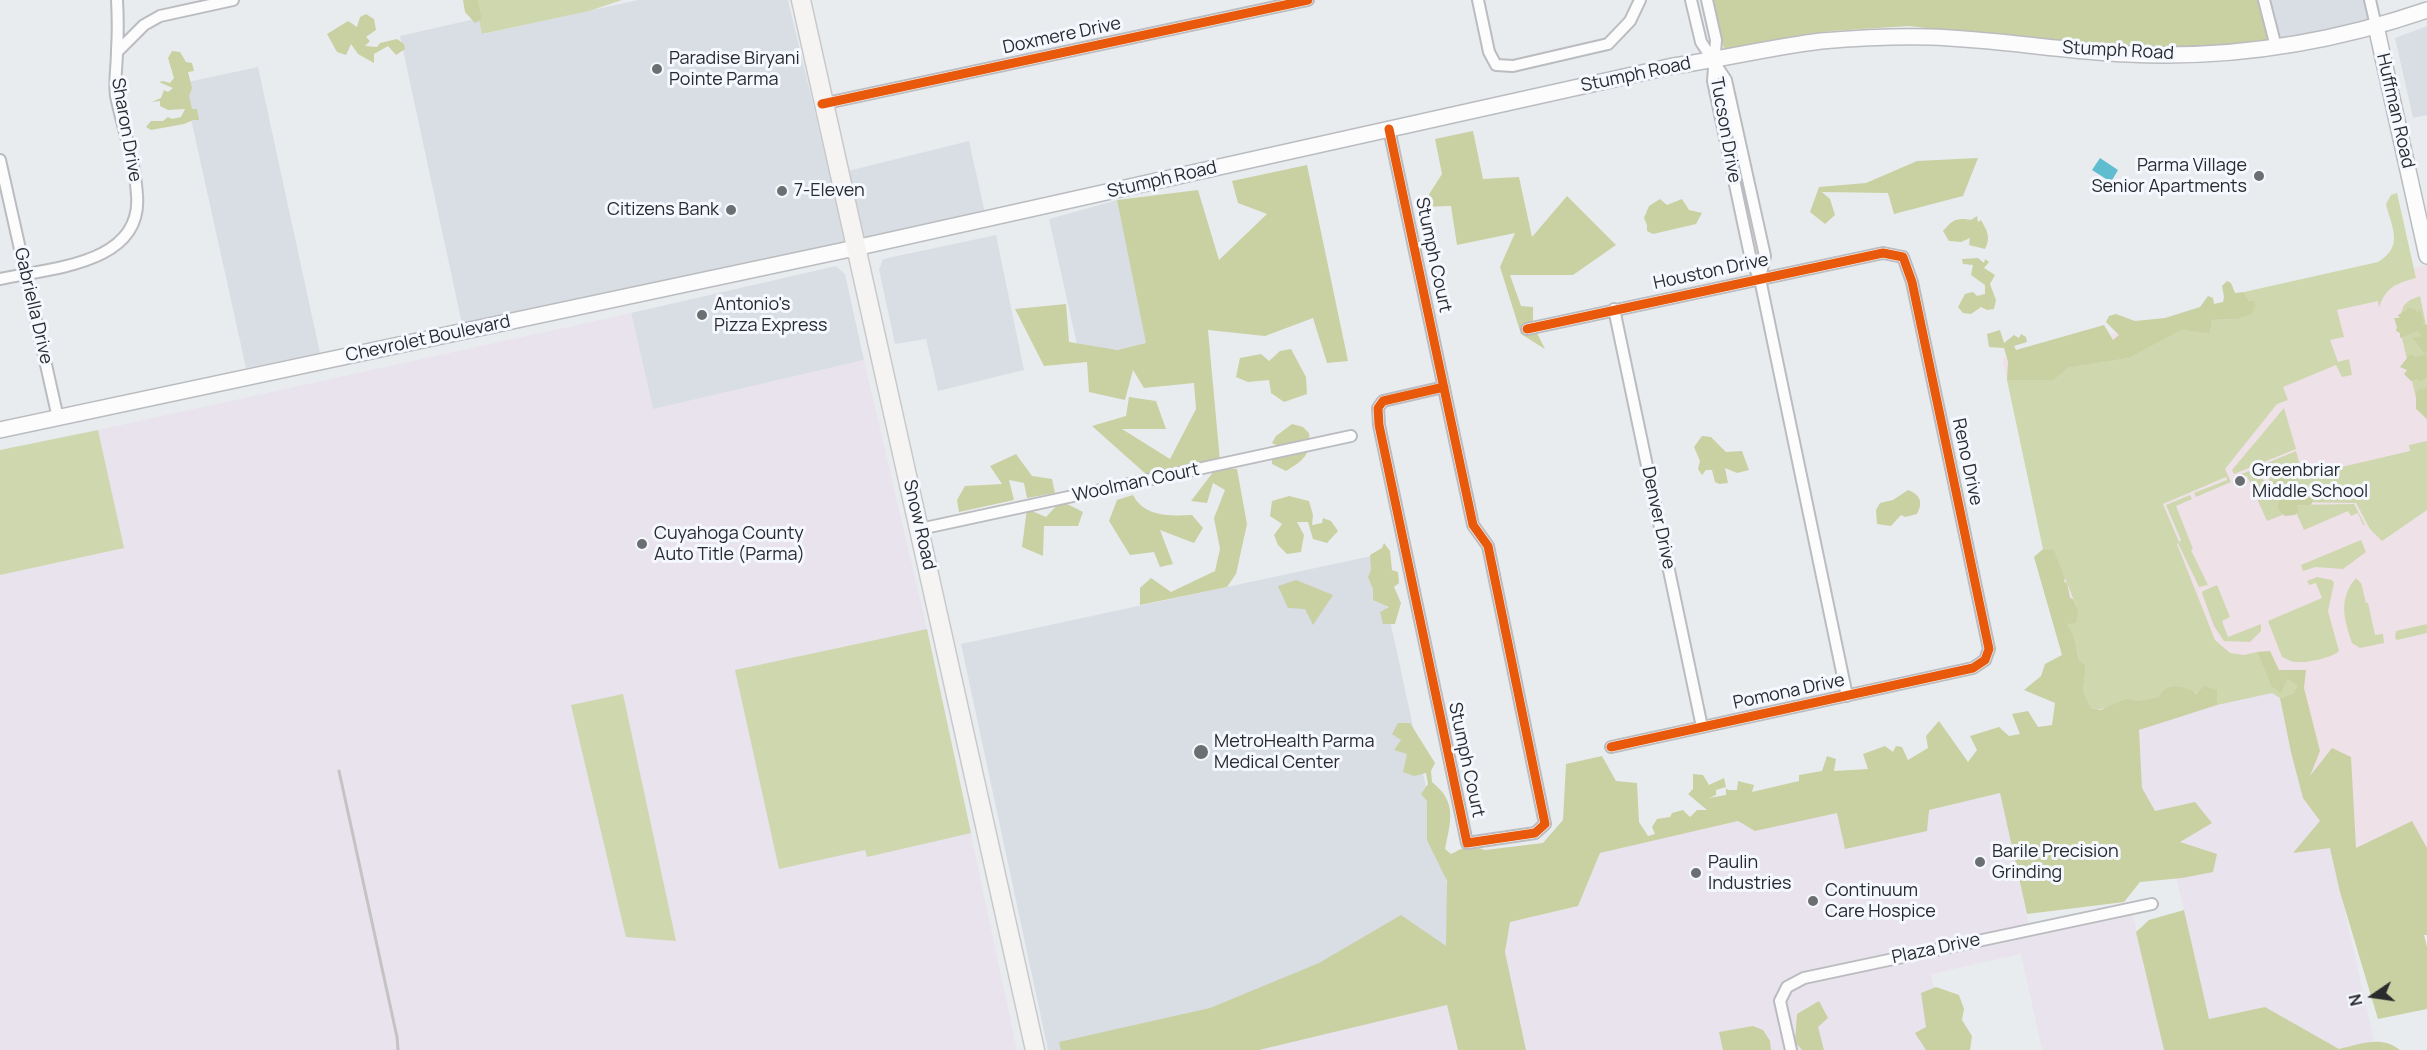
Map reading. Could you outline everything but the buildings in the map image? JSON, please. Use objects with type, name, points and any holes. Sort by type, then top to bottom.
[{"type":"main road","name":"Snow Road","points":[[801,0],[822,104],[920,529],[1035,1050]]},
{"type":"main road","name":"Stumph Road","points":[[855,248],[1674,66],[1806,43],[1884,37],[1967,39],[2140,54],[2199,54],[2276,47],[2376,26],[2427,10]]},
{"type":"main road","name":"Huffman Road","points":[[2376,26],[2427,256]]},
{"type":"main road","name":"Chevrolet Boulevard","points":[[0,430],[855,248]]},
{"type":"street","name":"Sharon Drive","points":[[26,273],[98,257],[115,247],[133,224],[138,195],[115,83],[117,0]]},
{"type":"street","points":[[117,52],[144,25],[160,16],[233,0]]},
{"type":"street","name":"Doxmere Drive","points":[[822,104],[1308,0]]},
{"type":"street","points":[[1478,0],[1489,52],[1496,65],[1513,66],[1608,44],[1630,21],[1640,0]]},
{"type":"street","points":[[1691,0],[1701,42],[1714,60]]},
{"type":"street","name":"Tucson Drive","points":[[1707,0],[1716,40],[1713,81],[1752,260],[1760,279],[1847,696]]},
{"type":"street","points":[[2264,0],[2276,47]]},
{"type":"street","name":"Huffman Road","points":[[2370,0],[2376,26]]},
{"type":"street","name":"Stumph Court","points":[[1389,129],[1444,387],[1473,525],[1488,546],[1545,824],[1535,832],[1467,843],[1380,432],[1377,408],[1383,401],[1444,387]]},
{"type":"street","name":"Gabriella Drive","points":[[0,160],[58,418]]},
{"type":"street","name":"Houston Drive","points":[[1527,329],[1883,253],[1903,257]]},
{"type":"street","name":"Reno Drive","points":[[1903,257],[1912,282],[1989,649],[1985,660],[1973,668]]},
{"type":"street","points":[[0,279],[26,273]]},
{"type":"street","name":"Denver Drive","points":[[1614,309],[1702,727]]},
{"type":"street","name":"Woolman Court","points":[[920,529],[1351,436]]},
{"type":"street","name":"Pomona Drive","points":[[1611,747],[1973,668]]},
{"type":"street","name":"Plaza Drive","points":[[1791,1050],[1780,1001],[1787,987],[1804,978],[2152,904]]},
{"type":"shaded area","points":[[638,0],[788,0],[847,246],[462,324],[400,36],[479,18],[483,34]]},
{"type":"shaded area","points":[[2259,0],[2363,0],[2368,21],[2326,32],[2269,42]]},
{"type":"shaded area","points":[[2427,26],[2427,115],[2413,118],[2395,38]]},
{"type":"shaded area","points":[[258,67],[320,353],[246,368],[183,83]]},
{"type":"shaded area","points":[[969,141],[985,213],[861,242],[844,172]]},
{"type":"shaded area","points":[[1117,200],[1147,343],[1080,358],[1049,219]]},
{"type":"shaded area","points":[[996,235],[1024,370],[938,391],[926,339],[895,344],[879,270],[883,259]]},
{"type":"shaded area","name":"Greenbriar Middle School","points":[[2427,265],[2427,873],[2340,892],[2292,676],[2081,723],[2002,358]]},
{"type":"shaded area","points":[[836,266],[845,274],[864,360],[653,410],[631,313]]},
{"type":"shaded area","points":[[631,313],[653,409],[864,360],[927,629],[1017,1050],[0,1050],[0,575],[123,548],[98,430]]},
{"type":"shaded area","name":"MetroHealth Parma Medical Center","points":[[1376,555],[1465,968],[1085,1050],[1048,1050],[961,644]]},
{"type":"shaded area","points":[[2292,676],[2374,1041],[2339,1049],[2265,1007],[2209,1019],[2169,846],[2081,723]]},
{"type":"shaded area","points":[[2000,793],[2031,934],[2132,911],[2164,1050],[2042,1050],[2021,954],[1931,974],[1947,1050],[1526,1050],[1505,952],[1510,922],[1578,906],[1600,853],[1738,821],[1755,831],[1837,812],[1846,848],[1929,810]]},
{"type":"shaded area","points":[[1447,1005],[1458,1050],[1259,1050]]},
{"type":"green space","points":[[463,0],[477,0],[482,19],[475,23],[465,12]]},
{"type":"green space","points":[[475,0],[622,0],[589,11],[482,34]]},
{"type":"green space","points":[[1712,0],[2259,0],[2268,42],[2184,48],[2017,39],[1909,26],[1831,31],[1724,49]]},
{"type":"green space","points":[[366,14],[374,19],[376,30],[366,37],[370,41],[365,46],[377,47],[380,43],[397,39],[404,44],[405,49],[396,55],[388,46],[374,54],[374,63],[358,54],[351,44],[346,55],[337,52],[327,34],[348,21],[357,27],[360,17]]},
{"type":"green space","points":[[172,51],[180,52],[186,62],[192,63],[194,71],[188,72],[192,88],[189,96],[192,109],[197,109],[199,120],[151,130],[146,127],[151,121],[181,117],[185,109],[168,110],[160,106],[160,101],[152,102],[161,98],[164,90],[168,92],[173,88],[159,82],[170,83],[174,78],[168,58]]},
{"type":"green space","points":[[1473,131],[1483,179],[1519,177],[1532,237],[1567,196],[1616,245],[1573,275],[1510,275],[1521,306],[1533,307],[1533,325],[1545,349],[1521,334],[1500,267],[1515,233],[1457,245],[1451,206],[1421,207],[1442,174],[1435,139]]},
{"type":"green space","points":[[1978,158],[1963,196],[1894,214],[1888,193],[1822,192],[1830,199],[1835,215],[1825,224],[1810,212],[1819,187],[1866,183],[1917,161]]},
{"type":"green space","points":[[1307,165],[1348,361],[1327,363],[1313,318],[1265,336],[1208,330],[1220,461],[1147,475],[1092,426],[1126,416],[1129,397],[1156,401],[1166,429],[1122,429],[1170,459],[1196,409],[1194,383],[1144,388],[1133,370],[1125,400],[1089,392],[1087,362],[1044,366],[1015,309],[1066,304],[1069,342],[1117,350],[1146,343],[1117,200],[1198,190],[1219,260],[1267,214],[1238,203],[1232,181]]},
{"type":"green space","points":[[2397,193],[2416,278],[2392,287],[2384,296],[2379,308],[2378,301],[2337,310],[2344,337],[2330,340],[2338,362],[2349,359],[2352,375],[2342,377],[2336,365],[2283,387],[2288,400],[2277,404],[2225,469],[2231,482],[2196,497],[2194,493],[2227,480],[2226,477],[2163,504],[2179,542],[2181,540],[2166,505],[2190,495],[2192,499],[2176,506],[2193,549],[2191,550],[2208,585],[2199,587],[2177,544],[2215,640],[2230,653],[2244,655],[2257,652],[2271,686],[2286,678],[2297,685],[2294,693],[2280,698],[2272,693],[2217,705],[2217,690],[2126,702],[2104,709],[2091,708],[2083,691],[2086,665],[2079,661],[2075,640],[2066,624],[2078,610],[2054,551],[2043,549],[2007,380],[2054,380],[2068,368],[2129,358],[2182,330],[2210,334],[2212,320],[2237,319],[2249,301],[2244,292],[2378,262],[2386,256],[2394,243],[2393,229],[2386,204],[2391,195]]},
{"type":"green space","points":[[1660,199],[1667,205],[1682,199],[1689,210],[1702,213],[1696,224],[1653,234],[1647,231],[1644,218],[1649,206]]},
{"type":"green space","points":[[1977,216],[1978,222],[1981,220],[1988,234],[1985,249],[1969,245],[1970,238],[1961,242],[1949,241],[1943,231],[1949,224],[1958,219],[1971,220]]},
{"type":"green space","points":[[1978,258],[1984,263],[1985,259],[1989,262],[1984,268],[1995,275],[1990,284],[1996,300],[1994,309],[1987,310],[1981,307],[1971,314],[1963,313],[1958,307],[1965,294],[1973,292],[1977,296],[1985,294],[1985,285],[1971,275],[1973,265],[1963,264],[1962,259]]},
{"type":"green space","points":[[2227,281],[2231,283],[2235,293],[2244,292],[2249,301],[2253,301],[2256,306],[2251,314],[2237,319],[2212,320],[2210,334],[2182,330],[2129,358],[2068,368],[2054,380],[2007,380],[2008,362],[2004,348],[1989,347],[1987,334],[2000,330],[2004,343],[2014,335],[2019,338],[2021,334],[2026,337],[2027,342],[2014,346],[2016,350],[2104,325],[2113,340],[2119,335],[2106,322],[2109,316],[2116,314],[2135,321],[2165,318],[2200,307],[2208,296],[2213,298],[2214,304],[2223,302],[2222,286]]},
{"type":"green space","points":[[2420,296],[2427,330],[2427,420],[2419,411],[2398,321],[2404,305]]},
{"type":"green space","points":[[2407,307],[2416,310],[2417,313],[2419,309],[2424,321],[2422,324],[2427,325],[2427,351],[2424,353],[2413,338],[2422,336],[2417,331],[2400,338],[2400,333],[2396,331],[2394,318],[2400,318],[2398,315],[2407,310]]},
{"type":"green space","points":[[1291,349],[1306,377],[1307,394],[1284,402],[1271,393],[1269,380],[1248,382],[1236,377],[1240,358],[1261,354],[1269,361],[1280,351]]},
{"type":"green space","points":[[2410,354],[2416,357],[2425,354],[2427,358],[2427,377],[2420,382],[2418,379],[2411,381],[2404,374],[2407,370],[2400,367]]},
{"type":"green space","points":[[2427,388],[2426,417],[2416,409],[2416,395],[2418,390]]},
{"type":"green space","points":[[2284,408],[2296,449],[2234,474],[2232,470]]},
{"type":"green space","points":[[1292,424],[1303,427],[1309,433],[1309,447],[1302,460],[1286,471],[1272,464],[1272,452],[1283,448],[1272,443],[1276,436]]},
{"type":"green space","points":[[98,430],[124,548],[0,575],[0,450]]},
{"type":"green space","points":[[1702,436],[1711,437],[1726,452],[1742,451],[1749,470],[1737,473],[1725,468],[1728,483],[1719,484],[1715,482],[1712,470],[1706,470],[1702,475],[1698,469],[1700,461],[1694,447]]},
{"type":"green space","points":[[2427,441],[2427,510],[2382,541],[2370,529],[2356,503],[2295,502],[2255,468],[2296,451],[2303,476],[2410,451],[2409,445]]},
{"type":"green space","points":[[1016,454],[1032,476],[1052,479],[1055,493],[1027,498],[1024,483],[1009,480],[1014,500],[959,512],[957,500],[965,486],[1002,484],[990,466]]},
{"type":"green space","points":[[1217,467],[1237,469],[1247,524],[1236,574],[1227,587],[1140,605],[1140,588],[1151,578],[1171,592],[1215,571],[1220,549],[1214,518],[1225,490],[1213,483],[1207,503],[1191,501]]},
{"type":"green space","points":[[2252,470],[2288,501],[2297,505],[2354,504],[2365,525],[2358,513],[2351,516],[2348,511],[2304,530],[2295,510],[2267,521],[2247,476],[2242,478],[2241,474]]},
{"type":"green space","points":[[2288,475],[2300,483],[2299,489],[2307,488],[2315,495],[2311,505],[2297,505],[2299,511],[2295,515],[2285,516],[2278,509],[2279,496],[2269,488],[2273,482]]},
{"type":"green space","points":[[1908,490],[1916,494],[1920,500],[1917,514],[1905,517],[1901,515],[1891,526],[1877,524],[1876,510],[1880,503],[1893,500]]},
{"type":"green space","points":[[1133,495],[1144,508],[1158,514],[1192,515],[1203,528],[1194,543],[1160,530],[1173,564],[1160,567],[1154,552],[1130,555],[1109,521],[1117,500]]},
{"type":"green space","points":[[1289,496],[1309,501],[1313,515],[1312,525],[1322,523],[1323,518],[1331,521],[1338,531],[1327,543],[1313,539],[1308,522],[1297,522],[1304,535],[1301,552],[1287,554],[1278,545],[1274,535],[1282,524],[1270,516],[1272,501]]},
{"type":"green space","points":[[1061,501],[1083,512],[1078,526],[1044,526],[1043,556],[1022,547],[1027,509],[1046,517]]},
{"type":"green space","points":[[2361,540],[2366,552],[2343,569],[2315,567],[2303,571],[2301,565]]},
{"type":"green space","points":[[1384,543],[1390,551],[1392,570],[1398,572],[1399,583],[1394,587],[1401,603],[1395,624],[1383,624],[1380,612],[1389,607],[1373,600],[1373,589],[1368,577],[1371,570],[1370,555],[1382,548]]},
{"type":"green space","points":[[2043,549],[2054,550],[2065,578],[2064,582],[2067,583],[2070,598],[2073,599],[2078,610],[2076,623],[2067,624],[2075,640],[2079,661],[2086,665],[2083,691],[2091,708],[2101,710],[2126,699],[2139,701],[2159,697],[2166,689],[2176,686],[2196,694],[2204,686],[2217,690],[2217,705],[2139,730],[2142,788],[2155,811],[2195,802],[2212,823],[2180,842],[2217,854],[2213,872],[2140,882],[2124,902],[2027,914],[2000,793],[1929,810],[1927,831],[1845,849],[1837,813],[1755,831],[1738,821],[1600,853],[1578,906],[1510,922],[1505,952],[1526,1050],[1458,1050],[1447,1005],[1259,1050],[1061,1050],[1059,1042],[1210,1008],[1319,963],[1401,915],[1446,946],[1447,881],[1427,840],[1427,801],[1421,794],[1428,784],[1426,773],[1414,776],[1403,772],[1407,754],[1394,750],[1401,740],[1392,734],[1398,723],[1410,723],[1435,763],[1431,771],[1432,782],[1440,789],[1449,804],[1450,820],[1445,849],[1451,854],[1469,845],[1485,850],[1543,843],[1563,820],[1566,764],[1602,756],[1616,781],[1637,783],[1639,822],[1648,836],[1655,834],[1652,827],[1657,819],[1670,817],[1672,813],[1683,810],[1690,817],[1697,810],[1707,810],[1688,794],[1693,789],[1693,774],[1703,775],[1709,785],[1724,778],[1726,787],[1716,790],[1716,795],[1709,798],[1726,795],[1726,788],[1737,790],[1738,781],[1754,785],[1752,792],[1799,781],[1799,775],[1822,771],[1827,756],[1836,759],[1834,771],[1868,769],[1863,754],[1885,746],[1893,752],[1896,746],[1902,747],[1908,760],[1928,748],[1926,736],[1939,721],[1968,762],[1977,750],[1970,736],[1999,727],[2009,736],[2020,734],[2012,714],[2028,711],[2038,727],[2052,725],[2055,703],[2024,690],[2041,676],[2045,664],[2062,655],[2034,557]]},
{"type":"green space","points":[[2317,577],[2332,580],[2334,583],[2328,611],[2339,651],[2319,660],[2292,662],[2282,657],[2268,621],[2322,598],[2316,583],[2309,585],[2307,581]]},
{"type":"green space","points":[[2356,578],[2361,583],[2366,603],[2368,603],[2375,635],[2383,634],[2384,643],[2360,648],[2352,643],[2344,609],[2350,586]]},
{"type":"green space","points":[[1296,580],[1333,595],[1313,625],[1305,609],[1288,608],[1278,586]]},
{"type":"green space","points":[[2217,585],[2230,617],[2222,621],[2228,637],[2261,624],[2261,631],[2250,642],[2224,641],[2214,626],[2202,593]]},
{"type":"green space","points":[[2427,624],[2427,633],[2397,640],[2395,638],[2396,631]]},
{"type":"green space","points":[[927,629],[971,833],[867,857],[865,850],[779,869],[735,670]]},
{"type":"green space","points":[[2270,651],[2279,670],[2306,670],[2304,688],[2320,751],[2310,776],[2332,748],[2351,757],[2356,848],[2412,821],[2427,848],[2427,935],[2424,935],[2427,947],[2427,1009],[2378,1019],[2340,892],[2330,848],[2293,853],[2320,821],[2303,798],[2280,698],[2294,693],[2297,685],[2287,679],[2281,693],[2271,686],[2257,652]]},
{"type":"green space","points":[[623,694],[676,941],[626,937],[571,705]]},
{"type":"green space","points":[[2184,910],[2209,1019],[2265,1007],[2339,1049],[2378,1042],[2393,1045],[2400,1050],[2164,1050],[2136,932],[2149,920]]},
{"type":"green space","points":[[1936,987],[1959,995],[1964,1009],[1962,1020],[1972,1036],[1970,1050],[1926,1050],[1915,1033],[1926,1027],[1921,993]]},
{"type":"green space","points":[[1819,1001],[1828,1018],[1818,1027],[1824,1050],[1802,1050],[1795,1042],[1797,1014]]},
{"type":"green space","points":[[1753,1026],[1763,1030],[1770,1041],[1771,1050],[1723,1050],[1719,1032]]},
{"type":"water","points":[[2100,158],[2118,170],[2111,182],[2092,170]]},
{"type":"railway","points":[[339,771],[398,1050]]},
{"type":"cycle path","points":[[822,104],[1308,0]]},
{"type":"cycle path","points":[[1389,129],[1473,525],[1488,546],[1545,824],[1535,833],[1467,843],[1379,425],[1378,408],[1383,401],[1444,387]]},
{"type":"cycle path","points":[[1527,329],[1883,253],[1903,257],[1912,282],[1989,649],[1985,660],[1973,668],[1611,747]]},
{"type":"place","name":"Paradise Biryani Pointe Parma","points":[[657,69]]},
{"type":"place","name":"Parma Village Senior Apartments","points":[[2259,176]]},
{"type":"place","name":"7-Eleven","points":[[782,191]]},
{"type":"place","name":"Citizens Bank","points":[[731,210]]},
{"type":"place","name":"Antonio's Pizza Express","points":[[702,315]]},
{"type":"place","name":"Greenbriar Middle School","points":[[2240,481]]},
{"type":"place","name":"Cuyahoga County Auto Title (Parma)","points":[[642,544]]},
{"type":"place","name":"MetroHealth Parma Medical Center","points":[[1201,752]]},
{"type":"place","name":"Barile Precision Grinding","points":[[1980,862]]},
{"type":"place","name":"Paulin Industries","points":[[1696,873]]},
{"type":"place","name":"Continuum Care Hospice","points":[[1813,901]]}]
